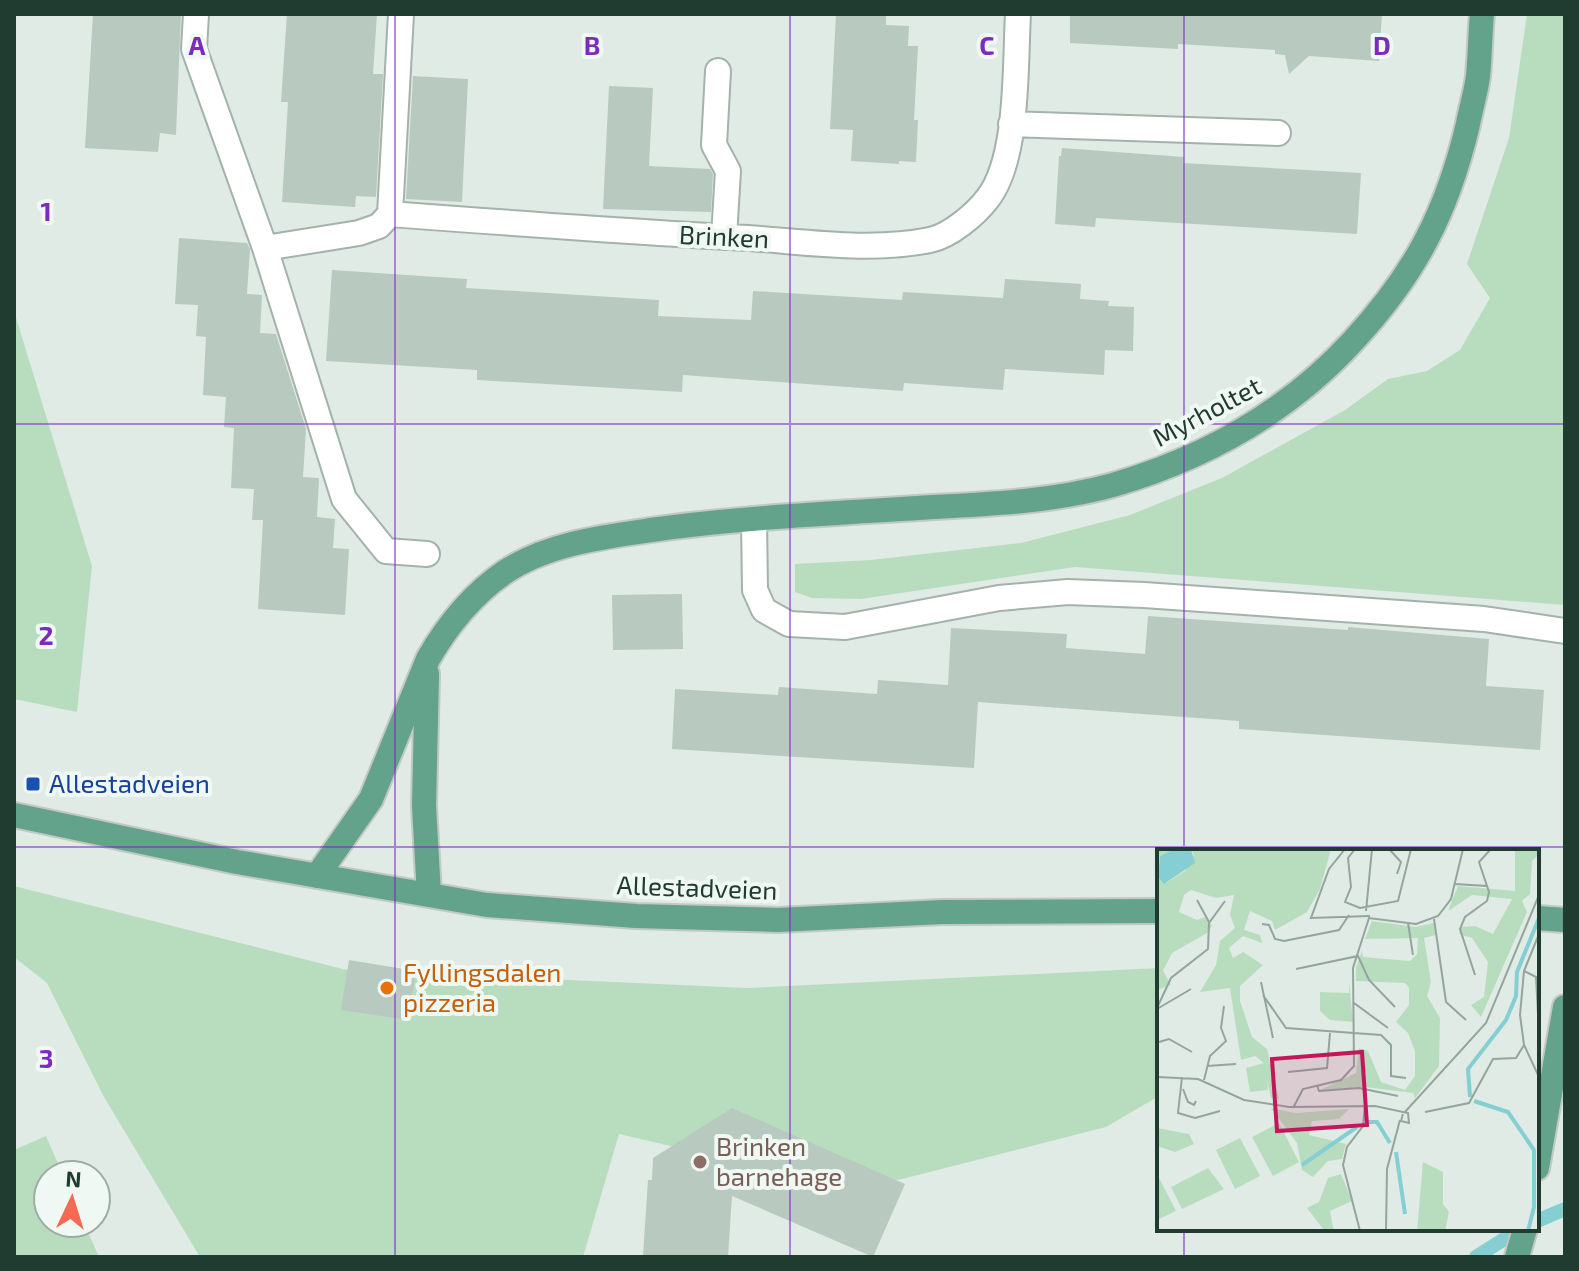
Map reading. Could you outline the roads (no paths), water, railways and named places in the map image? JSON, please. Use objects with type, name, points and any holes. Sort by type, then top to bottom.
[{"type":"main road","name":"Myrholtet","points":[[317,876],[371,799],[438,641],[471,601],[506,572],[547,551],[614,535],[754,519],[1023,502],[1110,486],[1188,460],[1262,421],[1328,369],[1387,305],[1434,230],[1458,165],[1478,79],[1482,14]]},
{"type":"main road","points":[[428,659],[424,806],[429,895]]},
{"type":"main road","name":"Allestadveien","points":[[14,815],[237,862],[487,905],[591,913],[778,920],[942,912],[1157,911]]},
{"type":"main road","points":[[1539,918],[1565,920]]},
{"type":"main road","points":[[1539,1161],[1558,1098],[1565,1007]]},
{"type":"main road","points":[[1517,1257],[1524,1231]]},
{"type":"street","points":[[196,14],[194,49],[265,248],[344,499],[386,551],[427,554]]},
{"type":"street","points":[[265,248],[359,233],[379,226],[390,214],[401,14]]},
{"type":"street","name":"Brinken","points":[[390,214],[724,237],[894,245],[934,240],[962,223],[989,197],[1004,165],[1011,124],[1018,14]]},
{"type":"street","points":[[718,71],[714,145],[728,171],[724,237]]},
{"type":"street","points":[[1011,124],[1278,133]]},
{"type":"street","points":[[754,519],[755,590],[764,610],[789,624],[845,627],[999,598],[1068,592],[1468,618],[1565,631]]},
{"type":"waterway","points":[[1539,1220],[1565,1209]]},
{"type":"waterway","points":[[1476,1257],[1517,1231]]},
{"type":"place","name":"Allestadveien","points":[[33,784]]},
{"type":"place","name":"Fyllingsdalen pizzeria","points":[[387,988]]},
{"type":"place","name":"Brinken barnehage","points":[[700,1162]]}]
